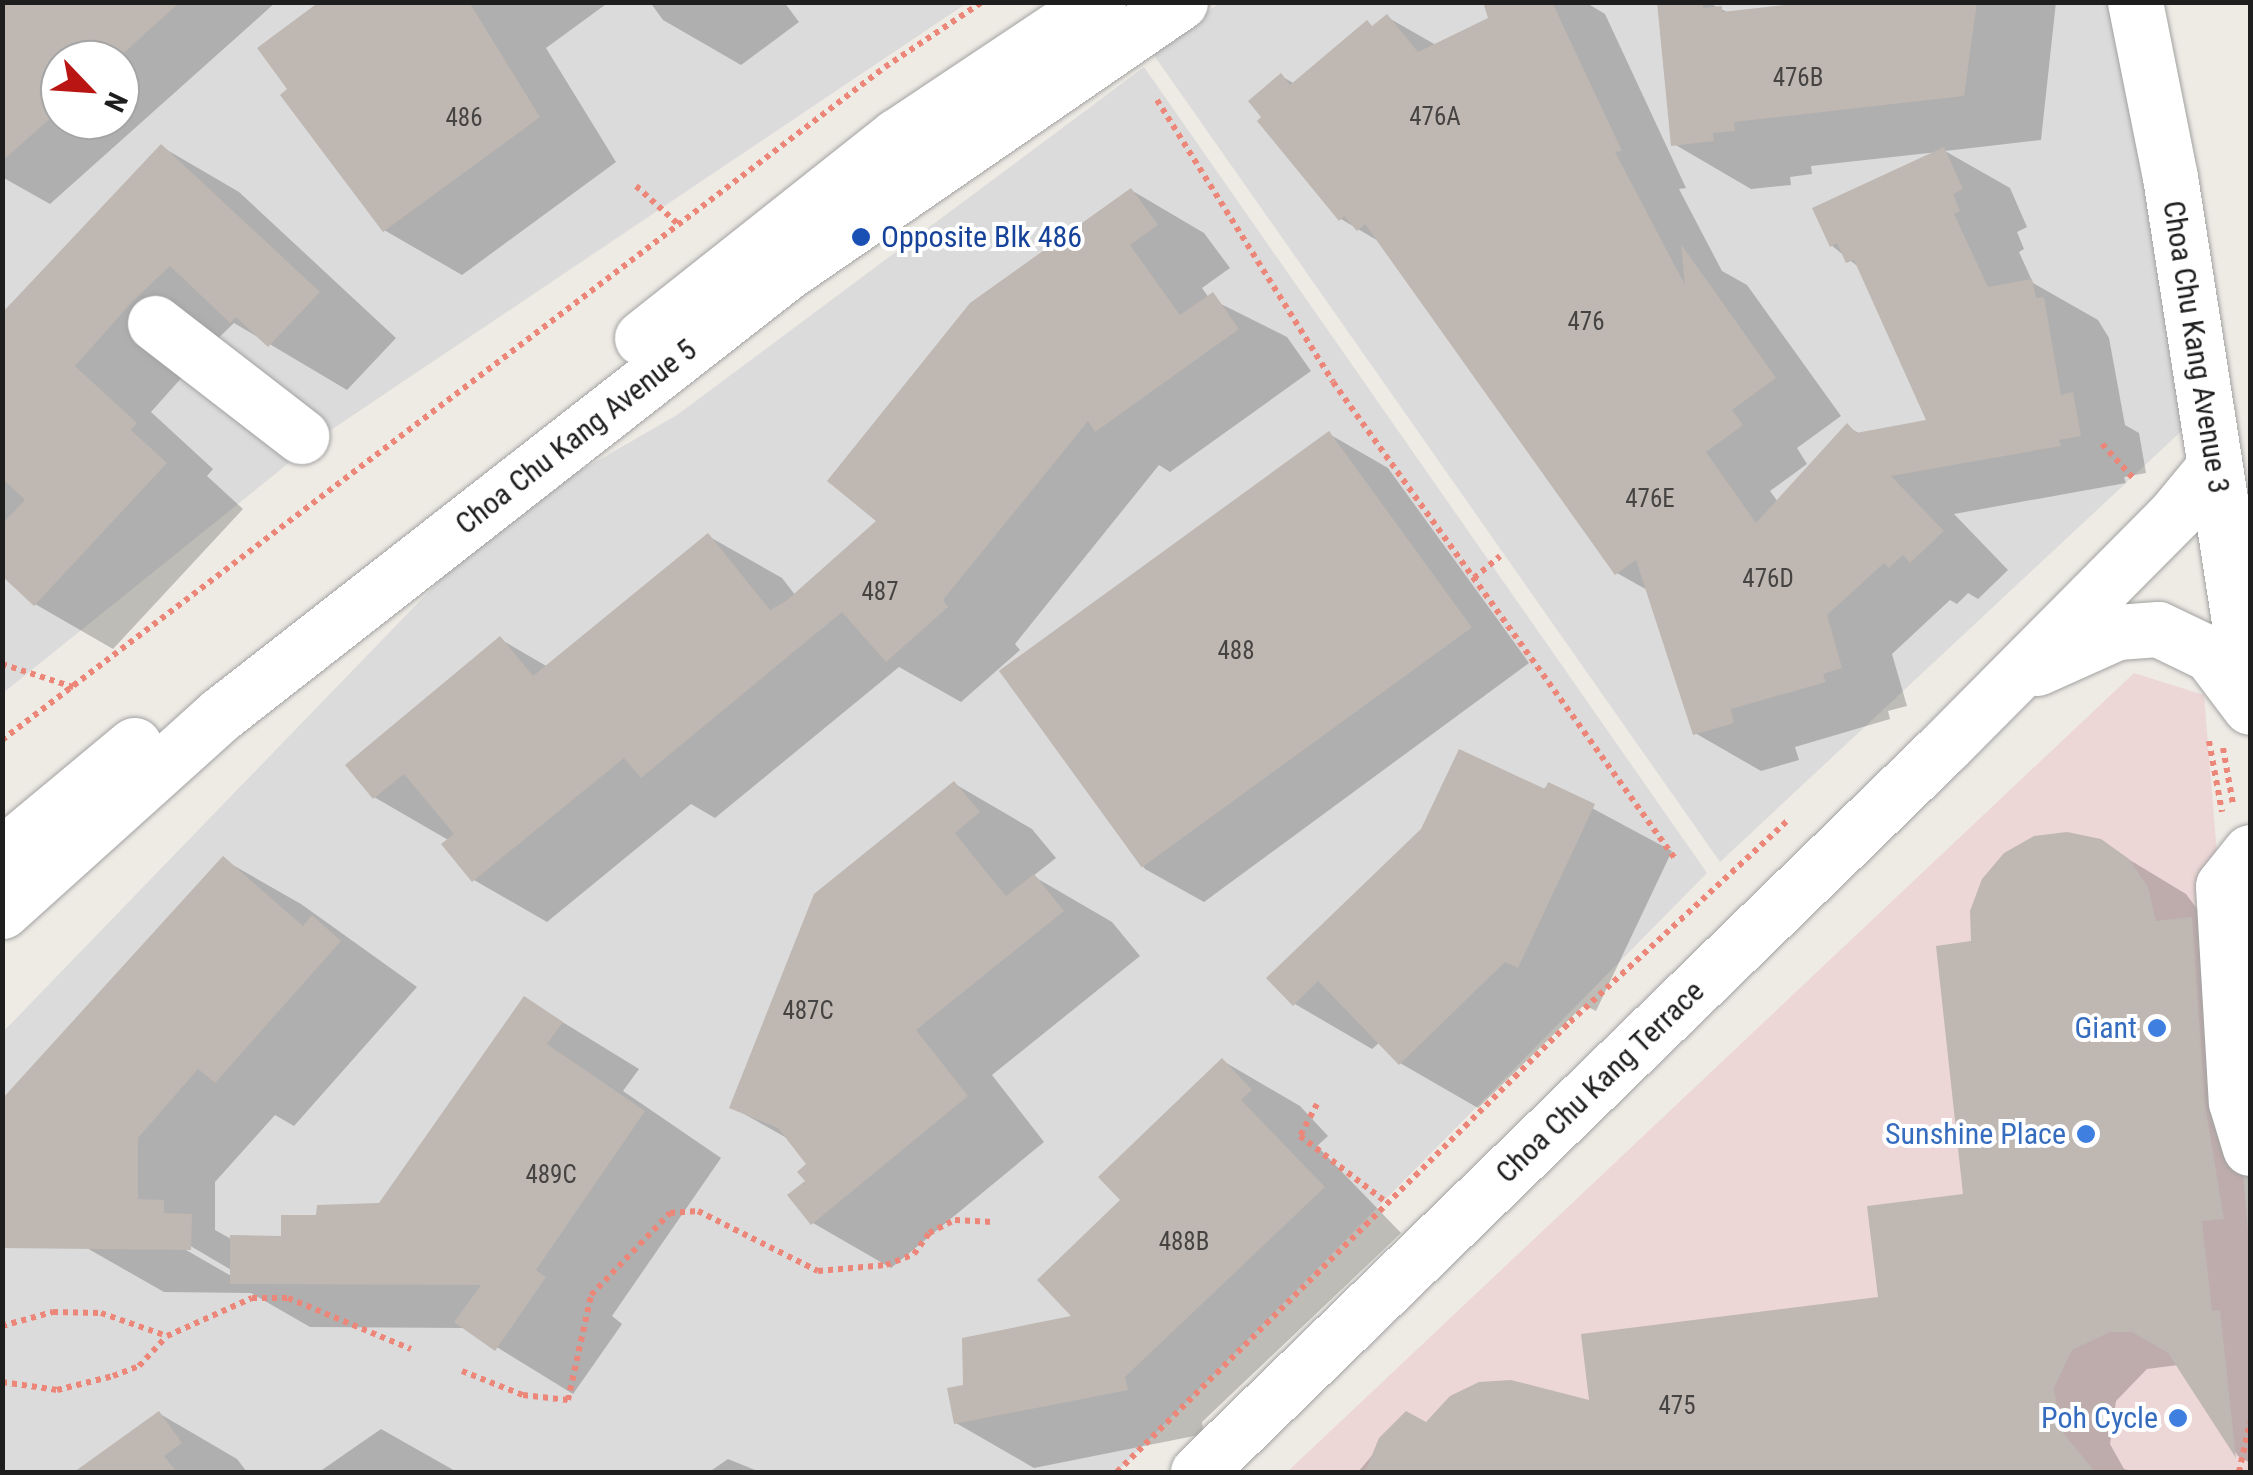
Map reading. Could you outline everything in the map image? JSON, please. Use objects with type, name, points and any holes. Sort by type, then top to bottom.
[{"type":"street","name":"Choa Chu Kang Avenue 5","points":[[2,855],[897,136],[1098,2]]},
{"type":"street","name":"Choa Chu Kang Avenue 5","points":[[2,911],[221,714],[788,272],[1180,2]]},
{"type":"street","name":"Choa Chu Kang Avenue 3","points":[[2135,2],[2170,177],[2214,467],[2240,709]]},
{"type":"street","points":[[155,323],[302,436]]},
{"type":"street","name":"Choa Chu Kang Terrace","points":[[1198,1472],[2176,513],[2214,467]]},
{"type":"street","name":"Choa Chu Kang Terrace","points":[[1999,688],[2118,632],[2158,630],[2210,654],[2240,709]]},
{"type":"street","points":[[2247,855],[2223,886],[2236,1102],[2250,1148]]},
{"type":"path","points":[[2,740],[884,68],[982,2]]},
{"type":"path","points":[[1158,100],[1333,382],[1676,860]]},
{"type":"path","points":[[636,186],[678,224]]},
{"type":"path","points":[[2102,444],[2145,490]]},
{"type":"path","points":[[1474,578],[1500,556]]},
{"type":"path","points":[[2,664],[74,687]]},
{"type":"path","points":[[2240,709],[2247,855]]},
{"type":"path","points":[[1117,1472],[1386,1202],[1800,809]]},
{"type":"path","points":[[1317,1104],[1300,1136],[1386,1202]]},
{"type":"path","points":[[462,1371],[522,1396],[568,1400],[591,1296],[670,1213],[698,1211],[818,1271],[886,1265],[914,1254],[929,1233],[955,1220],[993,1222]]},
{"type":"path","points":[[2,1382],[56,1390],[113,1376],[139,1366],[167,1336],[252,1298],[288,1298],[411,1349]]},
{"type":"path","points":[[2,1326],[53,1312],[101,1313],[167,1336]]},
{"type":"path","points":[[2239,1472],[2250,1422]]},
{"type":"shaded area","points":[[1221,2],[2121,3],[2203,411],[1720,862],[1151,51]]},
{"type":"shaded area","points":[[3,3],[967,3],[325,434],[3,693]]},
{"type":"shaded area","points":[[1144,67],[1707,873],[1117,1472],[3,1472],[2,1033],[502,516],[677,415]]},
{"type":"shaded area","name":"Sunshine Place","points":[[2134,673],[2204,695],[2250,1256],[2250,1472],[1287,1472]]},
{"type":"building","points":[[2,2],[180,2],[138,40],[40,40],[40,128],[2,161]]},
{"type":"building","points":[[319,2],[469,2],[540,117],[383,232],[280,95],[287,89],[257,48]]},
{"type":"building","points":[[1483,2],[1552,2],[1622,151],[1615,152],[1685,285],[1681,244],[1776,378],[1732,410],[1743,425],[1706,452],[1756,523],[1847,423],[1856,433],[1926,420],[1854,260],[1846,263],[1837,243],[1830,247],[1812,208],[1944,147],[1963,189],[1953,194],[1960,211],[1954,214],[1988,287],[2032,279],[2036,298],[2044,297],[2061,395],[2073,392],[2081,436],[2059,440],[2061,446],[1891,476],[1944,531],[1910,563],[1903,555],[1889,568],[1884,563],[1827,615],[1842,668],[1823,674],[1826,682],[1731,709],[1734,723],[1693,735],[1636,560],[1615,575],[1365,224],[1357,231],[1344,216],[1339,221],[1257,121],[1261,117],[1248,101],[1281,73],[1290,85],[1367,20],[1372,26],[1387,14],[1418,52],[1488,18]]},
{"type":"building","points":[[1657,2],[1703,2],[1703,8],[1722,6],[1722,12],[1811,2],[1977,2],[1964,96],[1734,122],[1735,131],[1713,133],[1714,141],[1671,146]]},
{"type":"building","points":[[161,144],[320,292],[268,347],[236,317],[230,323],[170,266],[131,303],[75,366],[137,423],[131,430],[167,463],[34,606],[2,576],[2,524],[25,500],[2,478],[2,313]]},
{"type":"building","points":[[1131,188],[1158,225],[1130,245],[1180,315],[1213,292],[1239,329],[1095,432],[1088,421],[943,600],[948,607],[886,662],[842,612],[641,778],[624,758],[472,882],[441,844],[454,834],[404,774],[373,799],[345,765],[500,636],[533,676],[708,533],[770,610],[786,601],[876,521],[827,481],[970,303]]},
{"type":"building","points":[[1329,431],[1472,628],[1142,867],[999,671]]},
{"type":"building","points":[[1459,749],[1545,789],[1548,782],[1595,804],[1518,968],[1505,962],[1399,1065],[1318,981],[1293,1006],[1266,978],[1421,829]]},
{"type":"building","points":[[954,781],[980,812],[955,833],[1006,896],[1034,874],[1064,911],[916,1030],[968,1096],[811,1225],[787,1195],[805,1181],[797,1172],[806,1164],[778,1128],[729,1108],[814,894]]},
{"type":"building","name":"Sunshine Place","points":[[2067,832],[2101,839],[2129,859],[2148,887],[2156,921],[2192,917],[2205,1104],[2224,1219],[2202,1221],[2212,1311],[2220,1310],[2236,1458],[2168,1353],[2132,1332],[2110,1332],[2072,1350],[2054,1388],[2061,1430],[2095,1472],[1365,1472],[1379,1438],[1406,1411],[1426,1422],[1450,1396],[1479,1382],[1511,1380],[1589,1400],[1581,1334],[1878,1297],[1867,1206],[1963,1194],[1936,946],[1971,941],[1970,911],[1982,879],[2004,853],[2034,836]]},
{"type":"building","points":[[223,856],[303,926],[312,915],[341,941],[215,1083],[198,1069],[138,1138],[138,1199],[164,1200],[164,1213],[192,1214],[191,1250],[2,1248],[2,1099]]},
{"type":"building","points":[[524,996],[563,1022],[547,1044],[645,1111],[536,1270],[546,1277],[495,1351],[454,1322],[481,1285],[230,1284],[230,1235],[281,1236],[281,1215],[316,1215],[317,1205],[379,1203]]},
{"type":"building","points":[[1222,1058],[1252,1090],[1241,1100],[1325,1187],[1125,1377],[1128,1390],[954,1424],[947,1388],[963,1385],[962,1338],[1071,1316],[1037,1280],[1120,1200],[1098,1177]]},
{"type":"building","points":[[159,1411],[182,1443],[164,1456],[177,1472],[74,1472]]},
{"type":"place","name":"Opposite Blk 486","points":[[861,237]]},
{"type":"place","name":"Giant","points":[[2157,1028]]},
{"type":"place","name":"Sunshine Place","points":[[2086,1134]]},
{"type":"place","name":"Poh Cycle","points":[[2178,1418]]}]
